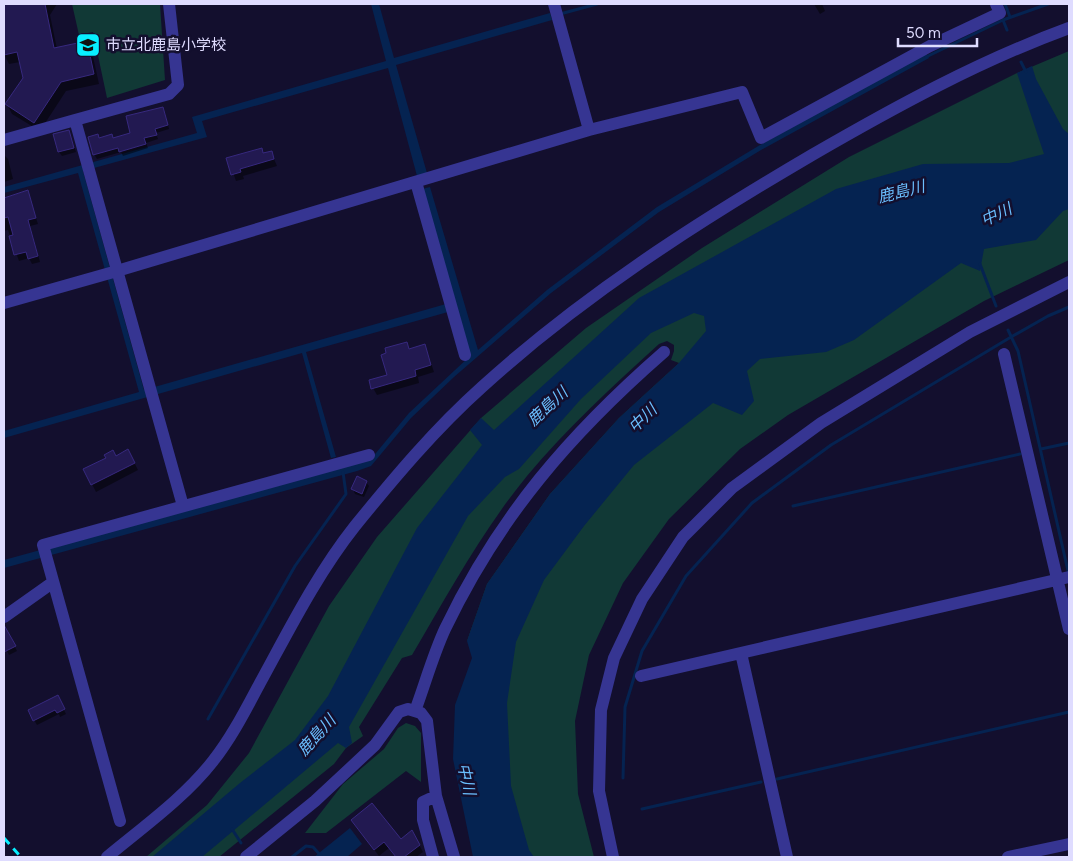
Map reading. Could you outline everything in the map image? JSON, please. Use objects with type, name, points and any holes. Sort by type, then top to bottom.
[{"type":"street","points":[[4,140],[169,94],[178,85],[169,4]]},
{"type":"street","points":[[4,303],[118,271],[589,130],[742,92],[761,138],[930,46],[1000,12],[996,4]]},
{"type":"street","points":[[556,12],[589,130]]},
{"type":"street","points":[[107,857],[179,797],[213,761],[237,726],[301,608],[352,529],[431,436],[482,387],[569,313],[693,227],[910,98],[1031,42],[1069,28]]},
{"type":"street","points":[[75,120],[183,506]]},
{"type":"street","points":[[416,182],[465,355]]},
{"type":"street","points":[[613,857],[599,791],[601,710],[614,658],[642,599],[683,537],[732,488],[820,423],[970,332],[1069,282]]},
{"type":"street","points":[[415,711],[444,631],[466,587],[540,475],[584,426],[664,352]]},
{"type":"street","points":[[1004,354],[1063,578],[1069,628]]},
{"type":"street","points":[[120,821],[52,583],[43,545],[369,455]]},
{"type":"street","points":[[641,676],[1063,578]]},
{"type":"street","points":[[4,617],[52,583]]},
{"type":"street","points":[[741,653],[787,857]]},
{"type":"street","points":[[246,857],[315,801],[375,745],[399,712],[408,708],[421,713],[427,721],[436,796],[454,857]]},
{"type":"street","points":[[433,857],[423,820],[423,802],[436,796]]},
{"type":"street","points":[[1008,857],[1069,844]]},
{"type":"green space","points":[[72,4],[160,4],[165,80],[107,98],[93,32],[79,35]]},
{"type":"green space","points":[[1069,51],[1069,162],[644,300],[509,434],[299,748],[166,857],[146,857],[207,805],[249,753],[329,606],[377,537],[481,418],[586,328],[702,248],[849,157],[1017,73]]},
{"type":"green space","points":[[1069,194],[1069,260],[984,301],[788,415],[740,449],[669,519],[623,583],[589,655],[575,721],[578,794],[594,857],[511,857],[492,642],[707,369]]},
{"type":"green space","points":[[763,306],[467,641],[487,584],[550,494],[619,418],[679,363],[671,360],[674,345],[667,341],[659,344],[574,424],[527,476],[495,519],[466,563],[412,655],[402,658],[359,727],[363,736],[346,748],[334,764],[219,857],[188,857],[329,737],[455,516],[656,314]]},
{"type":"green space","points":[[406,723],[415,726],[421,733],[421,782],[406,771],[326,833],[305,833],[343,784],[384,749],[398,728]]},
{"type":"water","points":[[371,4],[379,4],[394,58],[550,13],[552,20],[396,65],[427,173],[417,176],[388,68],[202,121],[207,137],[83,171],[144,390],[446,304],[448,312],[306,352],[336,457],[331,458],[302,353],[4,438],[4,431],[139,392],[78,173],[4,193],[4,187],[197,133],[192,117],[386,61]]},
{"type":"water","points":[[926,53],[929,58],[761,150],[659,212],[551,293],[454,377],[411,418],[371,466],[4,568],[4,560],[371,459],[409,413],[470,356],[422,189],[430,187],[478,350],[547,290],[657,207],[760,145]]},
{"type":"water","points":[[1032,66],[1036,79],[1063,129],[1069,134],[1069,209],[1063,211],[1036,240],[984,249],[980,271],[961,263],[854,340],[826,352],[760,359],[747,371],[754,401],[742,415],[713,403],[634,465],[584,526],[544,580],[516,642],[507,703],[511,786],[529,850],[534,857],[473,857],[453,759],[455,705],[472,658],[467,641],[487,584],[550,494],[619,418],[679,363],[706,331],[704,316],[694,313],[651,333],[581,399],[519,469],[505,477],[468,516],[349,727],[352,743],[346,748],[338,743],[202,857],[152,857],[240,783],[295,740],[328,696],[417,528],[482,445],[470,430],[481,418],[494,430],[639,298],[836,189],[923,164],[1009,163],[1044,154],[1017,73]]},
{"type":"water","points":[[350,828],[362,844],[347,857],[314,857]]},
{"type":"building","points":[[4,4],[45,4],[54,48],[87,41],[94,74],[61,82],[34,123],[5,104],[23,78],[17,52],[4,55]]},
{"type":"building","points":[[163,107],[168,125],[155,129],[157,135],[144,138],[146,144],[119,152],[118,148],[93,155],[88,137],[98,134],[99,138],[112,134],[113,138],[130,133],[126,116]]},
{"type":"building","points":[[69,130],[74,148],[58,152],[53,134]]},
{"type":"building","points":[[262,148],[263,153],[272,151],[274,159],[240,169],[241,172],[231,175],[226,158]]},
{"type":"building","points":[[28,190],[36,218],[28,220],[38,256],[28,259],[26,252],[14,255],[9,236],[13,235],[8,217],[4,218],[4,198]]},
{"type":"building","points":[[407,342],[409,349],[425,344],[431,365],[415,370],[416,376],[371,389],[369,380],[387,375],[381,355],[386,353],[385,348]]},
{"type":"building","points":[[128,449],[135,463],[91,485],[83,469],[106,458],[104,455],[113,450],[116,456]]},
{"type":"building","points":[[357,476],[367,481],[362,494],[351,489]]},
{"type":"building","points":[[4,625],[16,646],[4,652]]},
{"type":"building","points":[[58,695],[65,709],[57,713],[55,710],[33,721],[28,710]]},
{"type":"building","points":[[372,803],[401,839],[412,830],[420,845],[404,857],[396,857],[384,842],[374,850],[351,820]]},
{"type":"waterway","points":[[560,14],[597,4]]},
{"type":"waterway","points":[[1005,4],[1010,17]]},
{"type":"waterway","points":[[926,57],[1003,20],[1048,4]]},
{"type":"waterway","points":[[1003,20],[1007,30]]},
{"type":"waterway","points":[[1021,62],[1026,72]]},
{"type":"waterway","points":[[980,264],[996,306]]},
{"type":"waterway","points":[[623,778],[625,707],[642,651],[686,576],[752,503],[831,445],[1011,337],[1048,316],[1069,307]]},
{"type":"waterway","points":[[1008,330],[1018,351],[1068,571]]},
{"type":"waterway","points":[[1041,449],[1069,443]]},
{"type":"waterway","points":[[793,506],[1020,454]]},
{"type":"waterway","points":[[208,719],[295,566],[346,494],[343,472]]},
{"type":"waterway","points":[[777,779],[1069,712]]},
{"type":"waterway","points":[[642,809],[761,782]]},
{"type":"waterway","points":[[232,829],[241,843]]},
{"type":"waterway","points":[[292,857],[306,846],[313,847],[322,857]]},
{"type":"railway","points":[[4,838],[21,857]]},
{"type":"place","name":"市立北鹿島小学校","points":[[88,45]]},
{"type":"water label","name":"鹿島川","points":[[901,191]]},
{"type":"water label","name":"中川","points":[[996,214]]},
{"type":"water label","name":"鹿島川","points":[[547,406]]},
{"type":"water label","name":"中川","points":[[642,418]]},
{"type":"water label","name":"鹿島川","points":[[316,735]]},
{"type":"water label","name":"中川","points":[[467,779]]}]
